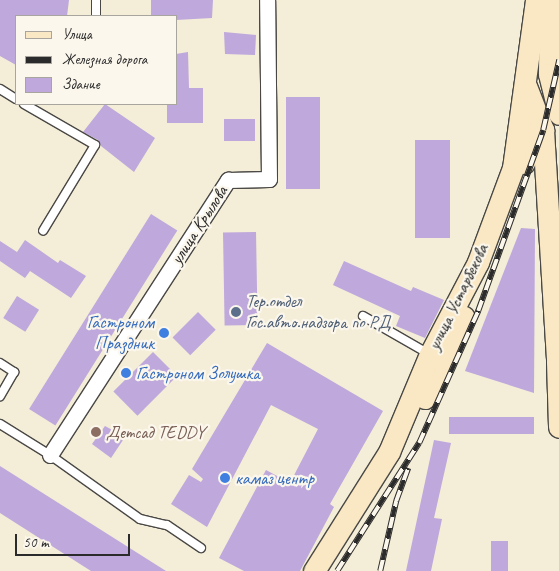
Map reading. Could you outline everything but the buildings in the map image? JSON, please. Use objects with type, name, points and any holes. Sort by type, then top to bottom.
[{"type":"main road","name":"улица Устарбекова","points":[[314,571],[389,452],[437,357],[478,262],[513,168],[536,0]]},
{"type":"main road","points":[[324,571],[396,453],[437,357],[487,267],[554,93],[550,0]]},
{"type":"main road","points":[[526,84],[554,93]]},
{"type":"main road","points":[[526,84],[539,132],[558,362],[559,427]]},
{"type":"street","name":"улица Крылова","points":[[50,455],[228,180],[269,179],[267,0]]},
{"type":"lane","points":[[96,0],[96,15]]},
{"type":"lane","points":[[0,89],[15,98]]},
{"type":"lane","points":[[26,105],[95,145],[43,231]]},
{"type":"lane","points":[[363,316],[437,357]]},
{"type":"lane","points":[[0,363],[14,372],[0,396]]},
{"type":"lane","points":[[0,424],[50,455],[140,519],[166,525],[201,548]]},
{"type":"railway","points":[[337,571],[419,443],[478,311],[543,130],[559,60]]},
{"type":"railway","points":[[380,571],[396,501],[408,468]]},
{"type":"place","name":"Тер.отдел Гос.авто.надзора по РД","points":[[236,312]]},
{"type":"place","name":"Гастроном Праздник","points":[[164,333]]},
{"type":"place","name":"Гастроном Золушка","points":[[126,373]]},
{"type":"place","name":"Детсад TEDDY","points":[[96,432]]},
{"type":"place","name":"камаз центр","points":[[225,478]]}]
